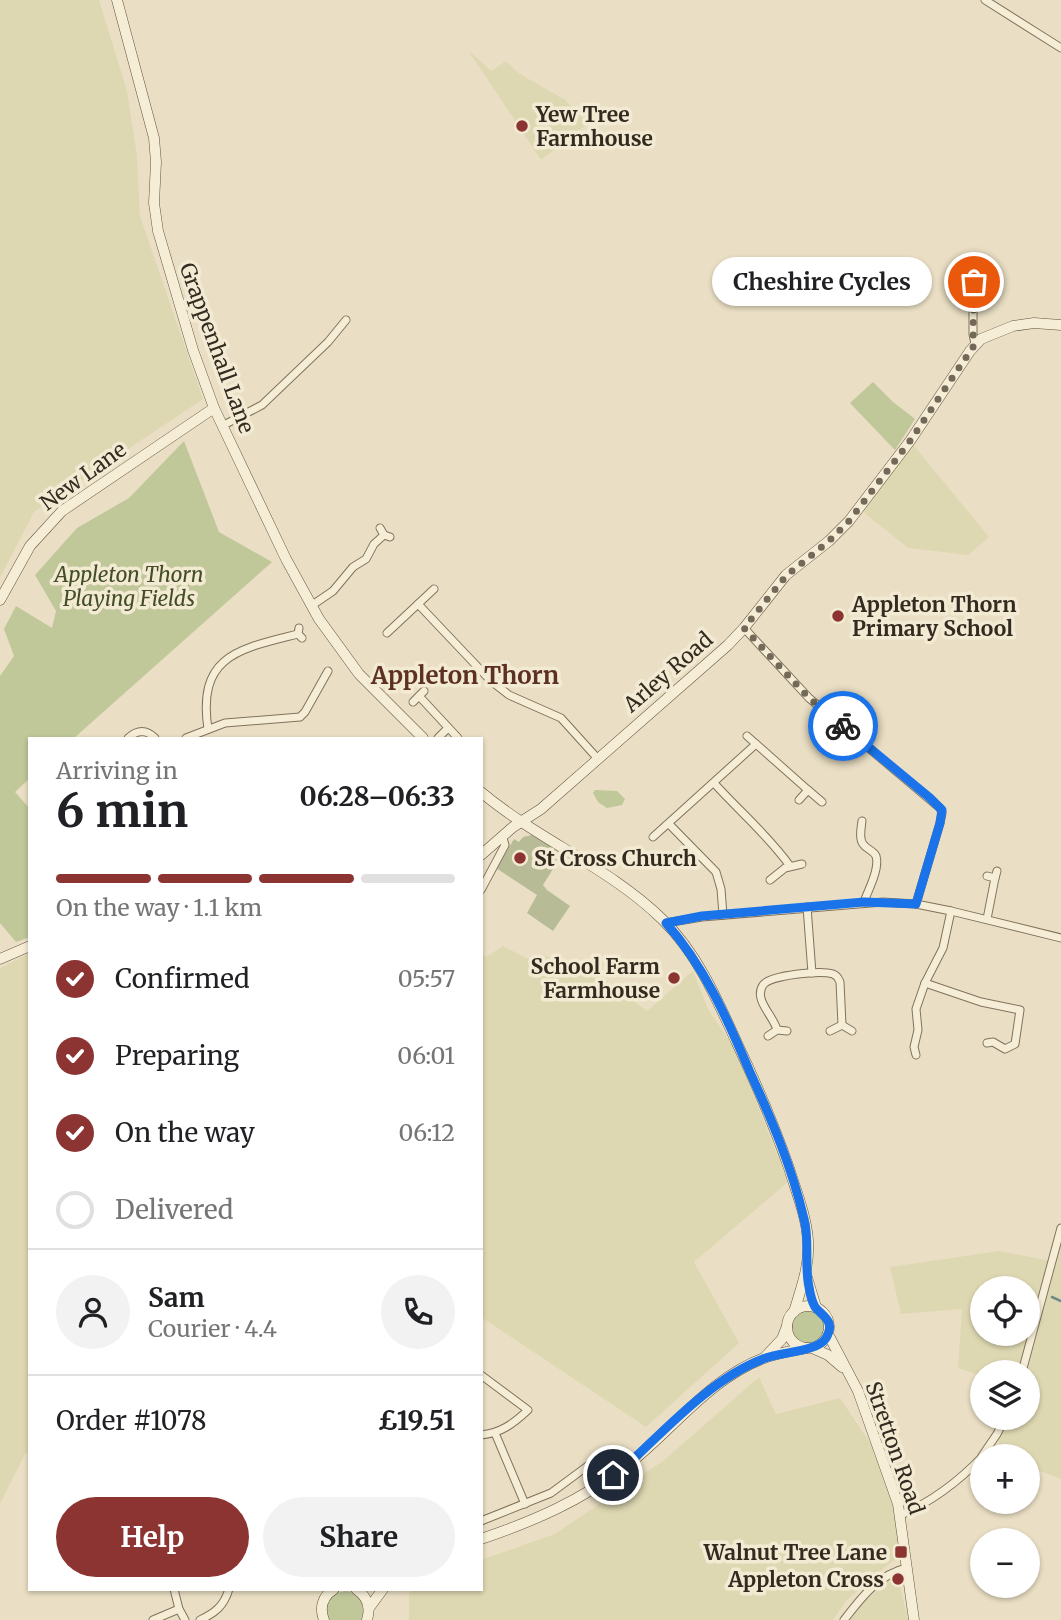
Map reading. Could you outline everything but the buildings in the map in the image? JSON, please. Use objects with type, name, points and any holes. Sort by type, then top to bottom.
[{"type":"main road","name":"Grappenhall Lane","points":[[117,0],[154,138],[154,203],[158,230],[193,349],[214,408],[311,606],[347,659],[422,737]]},
{"type":"main road","name":"Arley Road","points":[[483,853],[598,759],[744,628],[786,576],[838,533],[919,427],[975,344],[987,335],[1013,326],[1034,323],[1061,325]]},
{"type":"main road","name":"New Lane","points":[[0,600],[30,546],[62,511],[214,408]]},
{"type":"main road","points":[[483,793],[523,823],[587,860],[630,892],[680,939],[710,986],[743,1054],[780,1142],[808,1239],[806,1273],[794,1312],[782,1339],[763,1358]]},
{"type":"main road","points":[[0,959],[28,947]]},
{"type":"main road","points":[[483,1538],[571,1504],[626,1466],[731,1374],[763,1358],[809,1348],[824,1340],[828,1334],[829,1322],[816,1307],[806,1273]]},
{"type":"main road","points":[[794,1312],[804,1307],[816,1307]]},
{"type":"main road","points":[[787,1326],[790,1338],[800,1346],[809,1348]]},
{"type":"main road","name":"Stretton Road","points":[[828,1334],[864,1408],[901,1516],[914,1620]]},
{"type":"main road","name":"Stretton Road","points":[[809,1348],[828,1355],[848,1372]]},
{"type":"main road","points":[[323,1615],[325,1598],[332,1591]]},
{"type":"main road","points":[[359,1591],[365,1596],[368,1616]]},
{"type":"main road","points":[[368,1616],[382,1591]]},
{"type":"street","points":[[985,0],[1061,48]]},
{"type":"street","points":[[974,282],[975,344]]},
{"type":"street","points":[[222,426],[262,405],[328,342],[346,320]]},
{"type":"street","points":[[311,606],[332,591],[353,567],[366,559],[374,544],[385,533]]},
{"type":"street","points":[[387,633],[433,589]]},
{"type":"street","points":[[418,604],[491,681],[509,695],[561,719],[598,759]]},
{"type":"street","points":[[744,628],[809,698],[940,808],[940,823],[916,904]]},
{"type":"street","points":[[208,729],[207,693],[210,678],[219,665],[229,656],[300,633]]},
{"type":"street","points":[[188,737],[208,729],[247,720],[300,717],[328,671]]},
{"type":"street","points":[[419,696],[456,737]]},
{"type":"street","points":[[439,737],[448,728]]},
{"type":"street","points":[[129,737],[135,732],[143,731],[153,737]]},
{"type":"street","points":[[747,736],[822,802]]},
{"type":"street","points":[[653,837],[756,744]]},
{"type":"street","points":[[714,783],[735,807],[767,836],[790,866]]},
{"type":"street","points":[[799,800],[808,790]]},
{"type":"street","points":[[862,821],[862,841],[876,857],[864,902]]},
{"type":"street","points":[[669,824],[716,872],[722,889],[723,915]]},
{"type":"street","points":[[483,886],[505,845],[503,838]]},
{"type":"street","points":[[770,880],[790,866],[802,864]]},
{"type":"street","points":[[986,876],[996,874],[987,919]]},
{"type":"street","points":[[666,923],[702,916],[864,902],[916,904],[1061,938]]},
{"type":"street","points":[[807,906],[812,973]]},
{"type":"street","points":[[917,1056],[914,1047],[918,1030],[916,1009],[925,983],[943,948],[951,911]]},
{"type":"street","points":[[777,1030],[761,1000],[761,988],[765,982],[774,978],[812,973],[832,974],[840,982],[842,1026]]},
{"type":"street","points":[[925,983],[981,1002],[1020,1010],[1015,1048],[1005,1049],[993,1042],[987,1043]]},
{"type":"street","points":[[830,1031],[842,1026],[852,1031]]},
{"type":"street","points":[[768,1036],[777,1030],[787,1031]]},
{"type":"street","points":[[1025,1360],[1061,1228]]},
{"type":"street","points":[[483,1376],[528,1410],[510,1426],[483,1435]]},
{"type":"street","points":[[495,1433],[525,1504]]},
{"type":"street","points":[[483,1520],[551,1493],[597,1459]]},
{"type":"street","points":[[901,1516],[927,1504],[970,1469]]},
{"type":"street","points":[[844,1620],[881,1579],[896,1570],[907,1568]]},
{"type":"street","points":[[174,1591],[185,1620]]},
{"type":"street","points":[[200,1620],[219,1609],[228,1591]]},
{"type":"street","points":[[153,1620],[179,1609]]},
{"type":"street","points":[[316,1620],[323,1615]]},
{"type":"shaded area","points":[[0,0],[99,0],[127,91],[137,155],[140,216],[203,399],[34,512],[0,578]]},
{"type":"shaded area","points":[[468,50],[491,71],[506,61],[518,73],[564,99],[585,120],[585,126],[541,160]]},
{"type":"shaded area","points":[[910,441],[989,537],[968,555],[908,548],[861,510]]},
{"type":"shaded area","points":[[503,946],[537,963],[544,955],[580,972],[589,968],[647,1011],[693,971],[708,1009],[737,1052],[788,1182],[694,1262],[739,1343],[646,1427],[483,1318],[483,955],[486,957]]},
{"type":"shaded area","points":[[28,954],[28,1452],[0,1504],[0,968]]},
{"type":"shaded area","points":[[1061,1245],[1061,1479],[1040,1471],[1040,1444],[999,1444],[997,1434],[1000,1430],[1040,1430],[1040,1360],[1030,1360],[1034,1346],[1040,1346],[1040,1324]]},
{"type":"shaded area","points":[[999,1251],[1051,1261],[1040,1303],[1040,1276],[970,1276],[970,1346],[1029,1346],[1025,1360],[970,1360],[970,1372],[958,1368],[962,1309],[901,1314],[890,1267]]},
{"type":"shaded area","points":[[759,1377],[776,1414],[840,1398],[876,1452],[903,1512],[909,1550],[847,1600],[833,1620],[409,1620],[409,1593],[483,1591],[483,1559],[555,1534],[663,1461]]},
{"type":"shaded area","points":[[893,1577],[900,1586],[908,1620],[850,1620],[867,1599]]},
{"type":"green space","points":[[873,382],[915,419],[895,450],[850,403]]},
{"type":"green space","name":"Appleton Thorn Playing Fields","points":[[184,441],[219,532],[272,562],[75,737],[28,737],[28,780],[15,792],[28,807],[28,938],[16,942],[0,923],[0,676],[14,656],[4,629],[16,606],[52,628],[56,611],[35,575],[77,528],[129,498]]},
{"type":"green space","points":[[595,790],[617,791],[625,799],[622,805],[607,808],[598,802],[593,793]]},
{"type":"green space","points":[[532,835],[563,853],[543,885],[570,906],[553,931],[527,913],[537,895],[496,868],[514,839],[519,842],[523,837]]},
{"type":"green space","points":[[809,1311],[821,1316],[826,1328],[821,1340],[809,1345],[797,1340],[792,1328],[797,1316]]},
{"type":"green space","points":[[345,1591],[359,1597],[364,1609],[362,1620],[328,1620],[329,1601]]},
{"type":"waterway","points":[[1052,1297],[1061,1301]]},
{"type":"way so far","points":[[843,726],[809,698],[744,628],[776,586],[849,521],[910,441],[960,367],[975,344],[974,282]]},
{"type":"place","name":"Yew Tree Farmhouse","points":[[522,126]]},
{"type":"place","name":"Cheshire Cycles","points":[[974,282]]},
{"type":"place","name":"Appleton Thorn Primary School","points":[[838,616]]},
{"type":"place","name":"St Cross Church","points":[[520,858]]},
{"type":"place","name":"School Farm Farmhouse","points":[[674,978]]},
{"type":"place","name":"Walnut Tree Lane","points":[[901,1552]]},
{"type":"place","name":"Appleton Cross","points":[[898,1579]]},
{"type":"district","name":"Appleton Thorn","points":[[465,675]]},
{"type":"route","points":[[613,1475],[731,1374],[763,1358],[812,1348],[819,1345],[828,1334],[829,1322],[816,1307],[810,1294],[806,1273],[808,1239],[780,1142],[743,1054],[710,986],[680,939],[666,923],[702,916],[809,906],[883,901],[916,904],[942,810],[843,726]]}]
